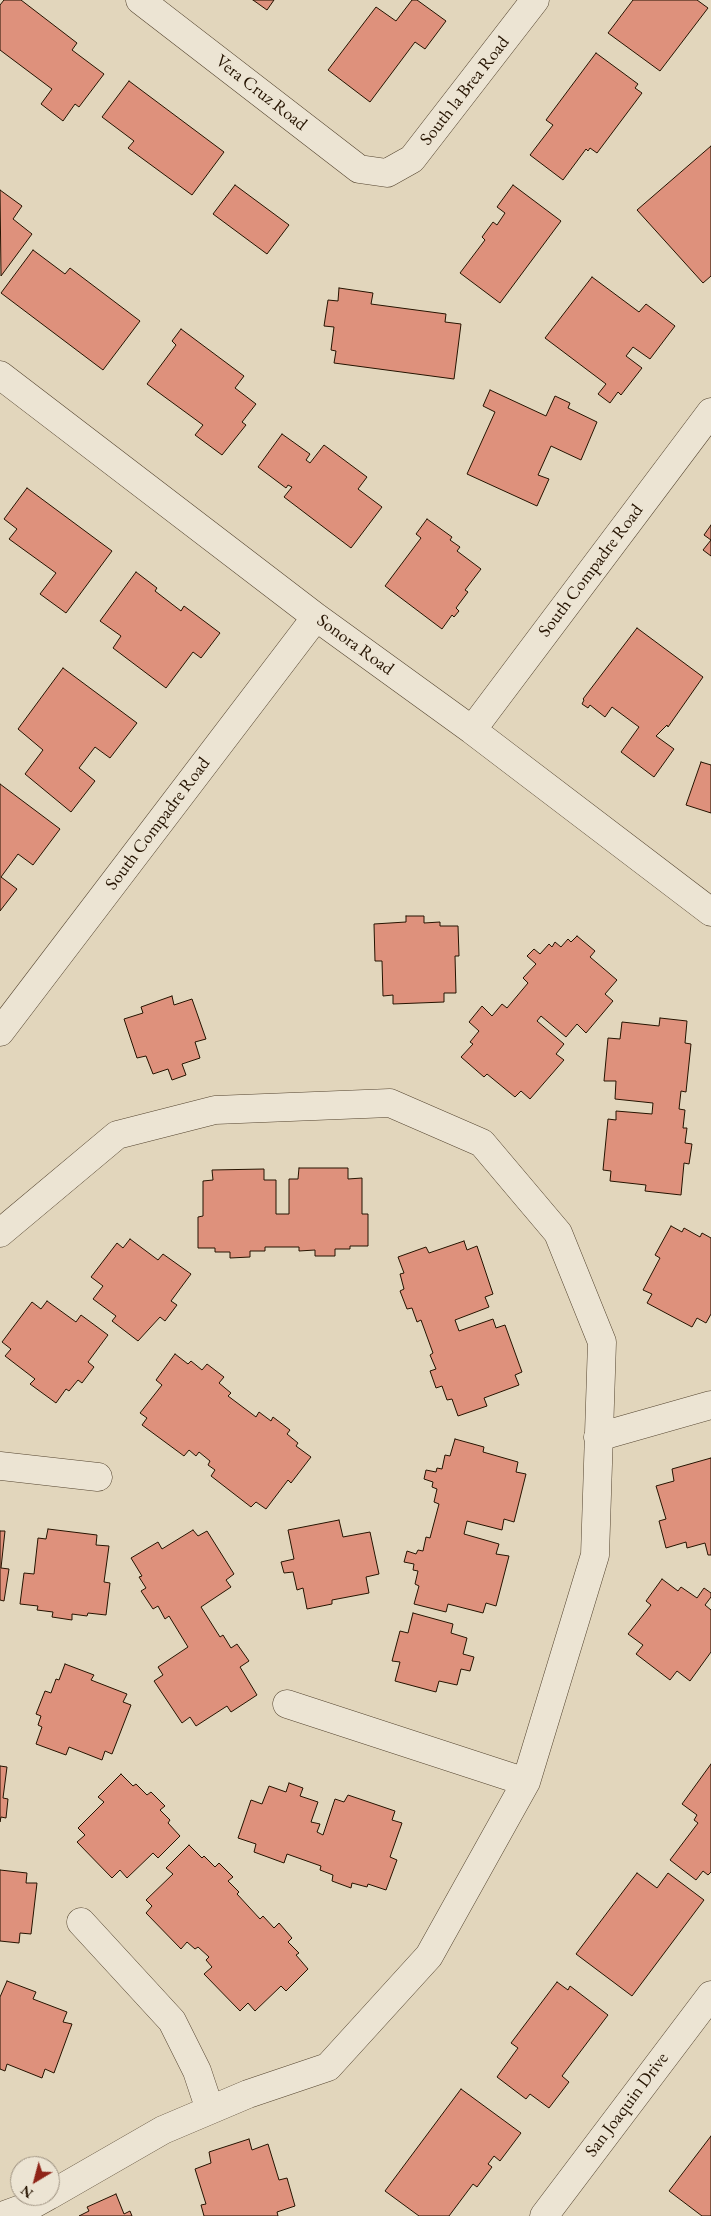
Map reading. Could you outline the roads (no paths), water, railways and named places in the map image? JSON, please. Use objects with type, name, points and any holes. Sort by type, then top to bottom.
[{"type":"street","name":"Vera Cruz Road","points":[[140,0],[359,169],[387,173]]},
{"type":"street","name":"South la Brea Road","points":[[387,173],[412,159],[535,0]]},
{"type":"street","name":"Sonora Road","points":[[0,375],[316,617],[472,730],[711,912]]},
{"type":"street","name":"South Compadre Road","points":[[472,730],[711,412]]},
{"type":"street","name":"South Compadre Road","points":[[0,1032],[316,617]]},
{"type":"street","points":[[0,1232],[117,1135],[215,1110],[390,1103],[482,1143],[558,1233],[602,1342],[595,1554],[526,1782],[429,1956],[328,2066],[248,2094],[163,2130],[60,2189]]},
{"type":"street","points":[[598,1436],[711,1405]]},
{"type":"street","points":[[0,1466],[98,1477]]},
{"type":"street","points":[[288,1704],[526,1782]]},
{"type":"street","points":[[81,1922],[172,2022],[197,2071],[210,2110]]},
{"type":"street","name":"San Joaquin Drive","points":[[544,2216],[711,1995]]},
{"type":"street","points":[[2,2216],[29,2206]]}]
